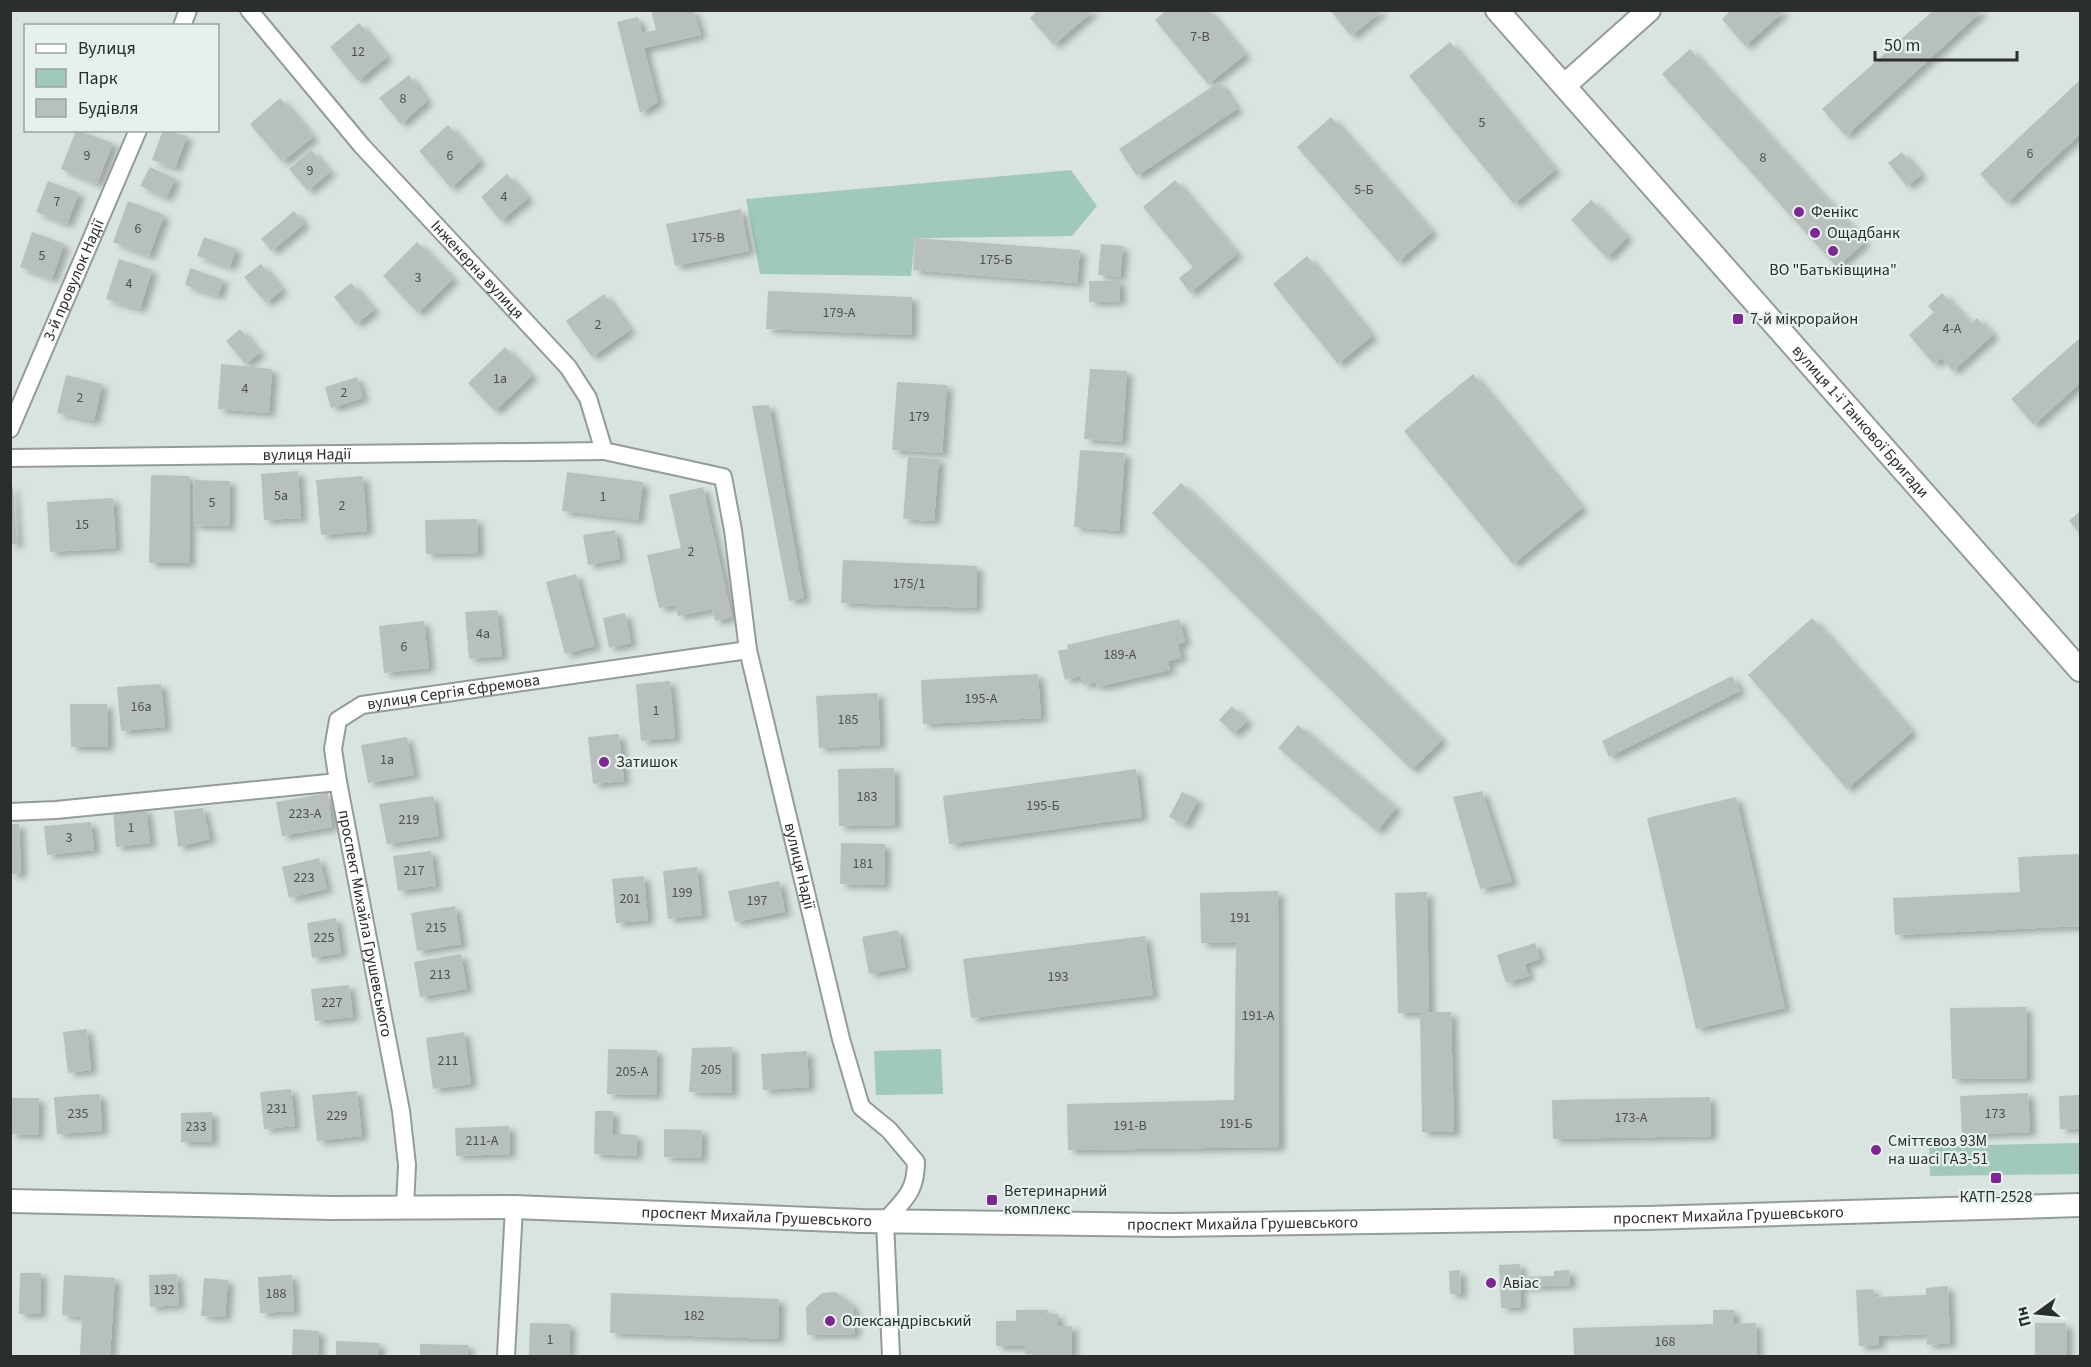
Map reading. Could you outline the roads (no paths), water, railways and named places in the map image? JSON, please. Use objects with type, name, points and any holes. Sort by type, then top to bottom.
[{"type":"street","name":"Інженерна вулиця","points":[[249,10],[362,146],[568,367],[588,398],[604,451]]},
{"type":"street","name":"вулиця 1-ї Танкової Бригади","points":[[1497,10],[2080,670]]},
{"type":"street","points":[[1565,85],[1649,10]]},
{"type":"street","name":"3-й провулок Надії","points":[[10,429],[137,132]]},
{"type":"street","name":"вулиця Надії","points":[[10,458],[604,451],[723,477],[733,530],[748,650],[841,1039],[861,1107],[889,1130],[916,1162],[916,1180],[911,1193],[885,1221]]},
{"type":"street","name":"вулиця Сергія Єфремова","points":[[338,782],[333,749],[338,720],[362,705],[748,650]]},
{"type":"street","points":[[10,812],[56,810],[338,782]]},
{"type":"street","name":"проспект Михайла Грушевського","points":[[338,782],[401,1111],[406,1165],[405,1207]]},
{"type":"street","name":"проспект Михайла Грушевського","points":[[10,1201],[514,1207],[885,1221],[1281,1224],[1648,1218],[2080,1205]]},
{"type":"street","points":[[506,1356],[514,1207]]},
{"type":"street","points":[[885,1221],[891,1356]]},
{"type":"place","name":"Фенікс","points":[[1799,212]]},
{"type":"place","name":"Ощадбанк","points":[[1815,233]]},
{"type":"place","name":"ВО \"Батьківщина\"","points":[[1833,251]]},
{"type":"place","name":"7-й мікрорайон","points":[[1738,319]]},
{"type":"place","name":"Затишок","points":[[604,762]]},
{"type":"place","name":"Сміттєвоз 93М на шасі ГАЗ-51","points":[[1876,1150]]},
{"type":"place","name":"КАТП-2528","points":[[1996,1178]]},
{"type":"place","name":"Ветеринарний комплекс","points":[[992,1200]]},
{"type":"place","name":"Авіас","points":[[1491,1283]]},
{"type":"place","name":"Олександрівський","points":[[830,1321]]}]
